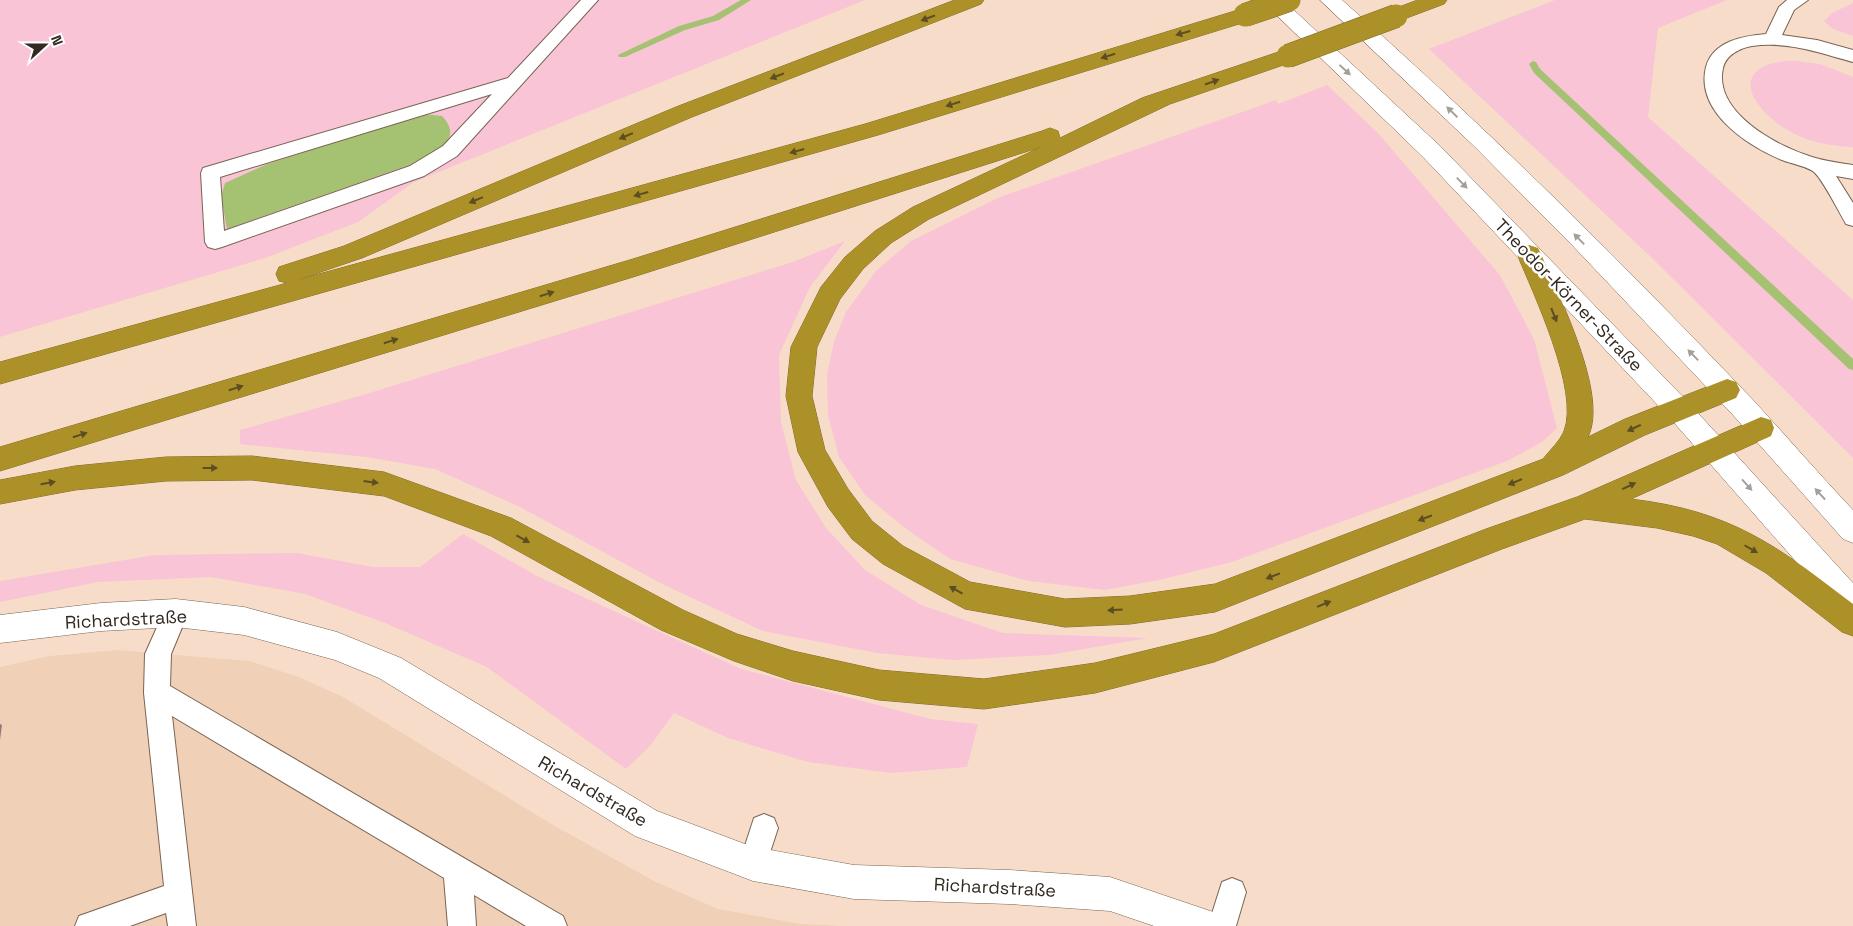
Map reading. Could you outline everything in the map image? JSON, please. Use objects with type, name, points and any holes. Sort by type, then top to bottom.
[{"type":"highway","points":[[0,354],[307,269],[353,252],[684,112],[974,0]]},
{"type":"highway","points":[[0,373],[870,130],[1289,0]]},
{"type":"highway","points":[[0,460],[652,262],[947,170],[1288,56],[1437,0]]},
{"type":"highway","points":[[1166,97],[921,213],[883,237],[854,263],[830,294],[804,347],[799,396],[812,452],[838,498],[862,530],[893,555],[965,595],[1065,613],[1130,610],[1215,598],[1553,467],[1678,409],[1727,390]]},
{"type":"highway","points":[[1529,254],[1559,328],[1578,382],[1580,397],[1578,431],[1553,467]]},
{"type":"highway","points":[[0,492],[75,478],[166,469],[252,468],[384,484],[501,527],[672,620],[734,647],[793,666],[879,685],[984,694],[1095,678],[1214,648],[1487,542],[1585,507],[1686,460],[1761,428]]},
{"type":"highway","points":[[1585,507],[1661,515],[1727,535],[1764,556],[1853,622]]},
{"type":"main road","name":"Theodor-Körner-Straße","points":[[1271,0],[1432,152],[1678,409],[1853,604]]},
{"type":"main road","points":[[1330,0],[1390,53],[1487,145],[1727,390],[1853,530]]},
{"type":"main road","name":"Richardstraße","points":[[0,629],[101,617],[176,613],[244,621],[337,646],[390,668],[647,824],[753,864],[854,882],[1009,887],[1110,894],[1207,926]]},
{"type":"lane","points":[[513,82],[210,173],[215,242],[417,171],[450,151],[590,0]]},
{"type":"lane","points":[[1772,39],[1787,7],[1800,0]]},
{"type":"lane","points":[[1853,56],[1809,42],[1772,39],[1739,44],[1724,53],[1714,65],[1712,80],[1716,97],[1728,114],[1747,132],[1771,147],[1798,160],[1853,172]]},
{"type":"lane","points":[[1820,166],[1853,219]]},
{"type":"lane","points":[[176,613],[158,654],[157,693],[182,926]]},
{"type":"lane","points":[[157,693],[458,872],[553,926]]},
{"type":"lane","points":[[753,864],[764,828]]},
{"type":"lane","points":[[458,872],[462,926]]},
{"type":"lane","points":[[1222,926],[1232,892]]},
{"type":"lane","points":[[88,926],[178,896]]},
{"type":"shaded area","points":[[0,0],[865,0],[414,182],[358,222],[265,258],[0,337]]},
{"type":"shaded area","points":[[1555,0],[1727,0],[1658,28],[1648,117],[1853,300],[1853,458],[1652,258],[1429,49]]},
{"type":"shaded area","points":[[1853,3],[1853,36],[1833,29],[1824,21],[1832,13]]},
{"type":"shaded area","points":[[1797,61],[1820,64],[1853,77],[1853,147],[1835,146],[1802,137],[1770,117],[1756,101],[1751,91],[1751,82],[1754,74],[1771,64]]},
{"type":"shaded area","points":[[1327,85],[1377,132],[1500,275],[1534,339],[1557,428],[1542,442],[1507,461],[1232,562],[1159,580],[1104,590],[1029,581],[950,559],[905,528],[865,495],[839,457],[828,416],[827,375],[834,341],[846,312],[876,271],[911,241],[1000,197],[1276,100],[1278,104]]},
{"type":"shaded area","points":[[423,114],[442,116],[450,129],[450,135],[445,145],[429,158],[227,229],[221,197],[225,183],[267,164]]},
{"type":"shaded area","points":[[845,241],[810,287],[779,355],[781,422],[796,480],[826,528],[865,570],[921,605],[1003,633],[1148,638],[1049,655],[953,660],[877,653],[763,631],[664,585],[518,506],[435,469],[366,457],[240,444],[240,430],[366,394],[793,262]]},
{"type":"shaded area","points":[[463,534],[537,576],[741,669],[930,719],[978,724],[967,767],[891,773],[808,762],[728,738],[674,713],[650,746],[626,769],[487,667],[385,623],[305,594],[211,577],[98,582],[0,602],[0,581],[155,555],[297,553],[373,567],[420,567]]},
{"type":"shaded area","points":[[118,650],[249,661],[299,677],[343,697],[553,825],[654,881],[718,909],[801,924],[843,926],[0,926],[0,667],[49,656]]},
{"type":"waterway","points":[[622,55],[682,28],[716,18],[747,0]]},
{"type":"waterway","points":[[1533,64],[1537,71],[1853,366]]}]
